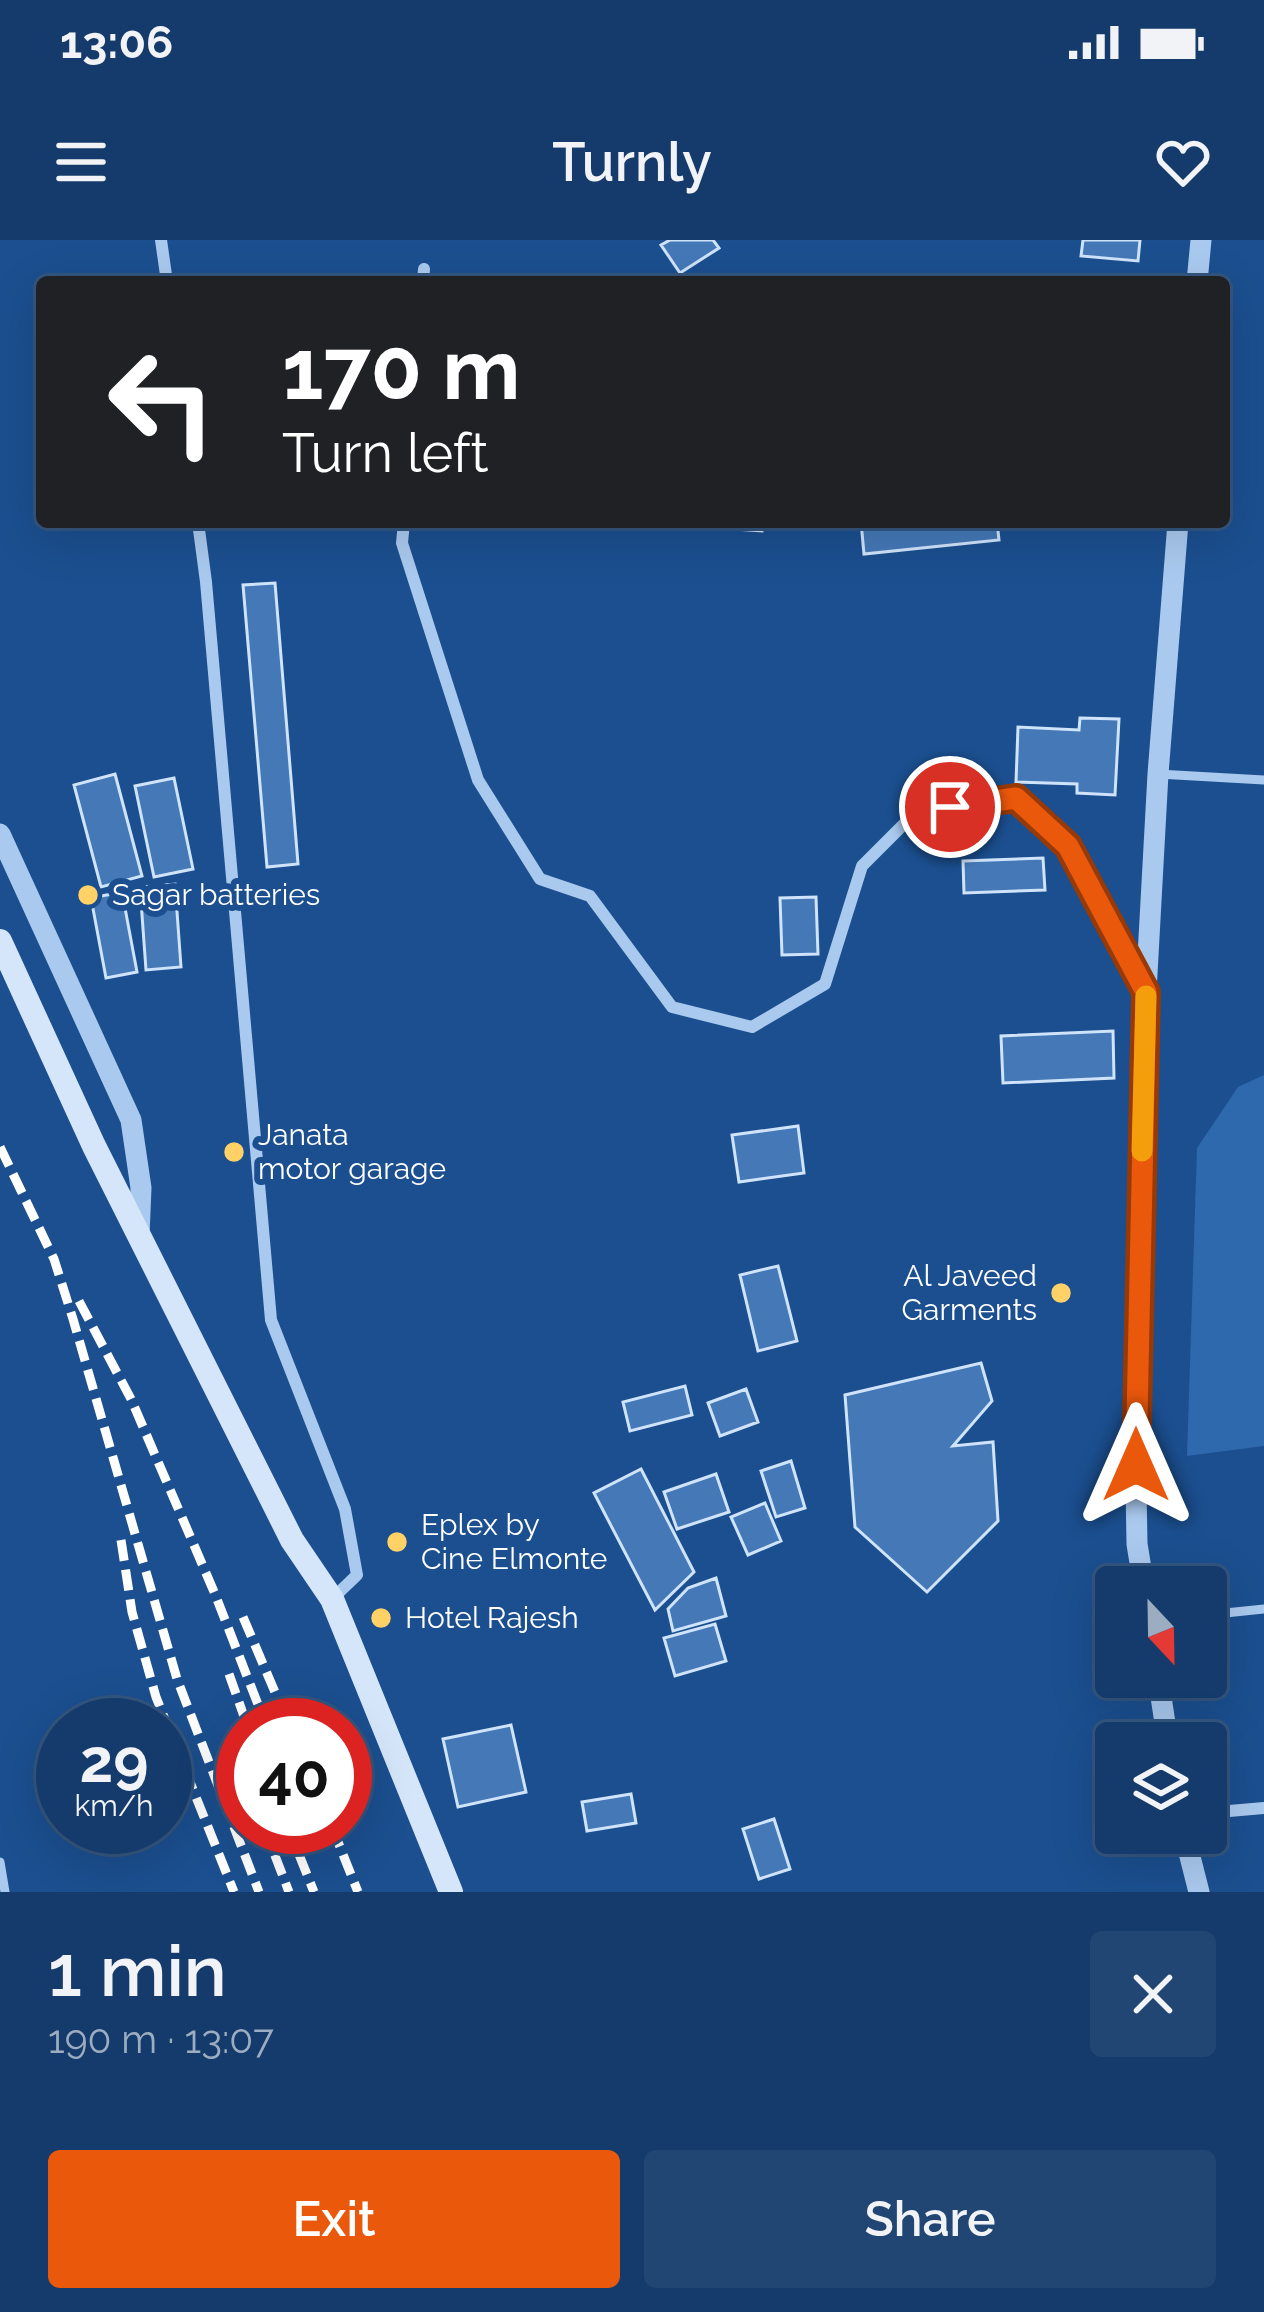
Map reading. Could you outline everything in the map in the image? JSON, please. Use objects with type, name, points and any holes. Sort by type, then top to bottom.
[{"type":"main road","points":[[0,941],[94,1145],[292,1540],[332,1599],[451,1892]]},
{"type":"street","points":[[161,240],[166,276]]},
{"type":"street","points":[[1198,276],[1201,240]]},
{"type":"street","points":[[199,528],[271,1320],[345,1509],[355,1557],[357,1575],[332,1599]]},
{"type":"street","points":[[403,528],[402,543],[478,780],[540,879],[590,896],[672,1007],[752,1027],[825,984],[862,866],[917,811],[1016,798],[1068,846],[1146,992]]},
{"type":"street","points":[[1141,1566],[1135,1426],[1146,992],[1178,528]]},
{"type":"street","points":[[0,834],[130,1120],[141,1188],[139,1236]]},
{"type":"street","points":[[1227,1811],[1264,1808]]},
{"type":"street","points":[[1189,1854],[1199,1892]]},
{"type":"lane","points":[[1158,774],[1264,780]]},
{"type":"lane","points":[[1227,1614],[1264,1610]]},
{"type":"lane","points":[[0,1862],[5,1892]]},
{"type":"shaded area","points":[[1264,1075],[1264,1446],[1187,1456],[1197,1148],[1238,1087]]},
{"type":"building","points":[[670,240],[713,240],[719,248],[680,273],[661,245]]},
{"type":"building","points":[[1083,240],[1140,240],[1138,261],[1081,256]]},
{"type":"building","points":[[862,528],[998,528],[999,540],[864,554]]},
{"type":"building","points":[[275,583],[298,864],[267,867],[243,585]]},
{"type":"building","points":[[1080,718],[1119,719],[1115,795],[1077,793],[1077,784],[1016,782],[1018,727],[1079,730]]},
{"type":"building","points":[[115,774],[142,876],[101,887],[74,785]]},
{"type":"building","points":[[174,778],[193,869],[154,877],[135,786]]},
{"type":"building","points":[[1043,858],[1045,890],[964,893],[963,861]]},
{"type":"building","points":[[175,884],[181,967],[146,970],[140,887]]},
{"type":"building","points":[[122,892],[137,972],[106,978],[91,898]]},
{"type":"building","points":[[816,897],[818,954],[782,955],[780,898]]},
{"type":"building","points":[[1113,1031],[1114,1078],[1003,1083],[1001,1036]]},
{"type":"building","points":[[798,1126],[804,1173],[739,1182],[732,1135]]},
{"type":"building","points":[[778,1266],[797,1341],[758,1351],[740,1275]]},
{"type":"building","points":[[981,1363],[992,1401],[953,1446],[993,1442],[998,1521],[927,1592],[855,1527],[845,1395]]},
{"type":"building","points":[[685,1386],[692,1415],[630,1431],[623,1402]]},
{"type":"building","points":[[746,1389],[758,1422],[720,1436],[708,1403]]},
{"type":"building","points":[[791,1461],[805,1508],[776,1517],[761,1471]]},
{"type":"building","points":[[641,1469],[694,1572],[655,1610],[594,1493]]},
{"type":"building","points":[[716,1474],[729,1512],[677,1529],[664,1492]]},
{"type":"building","points":[[765,1503],[781,1541],[748,1555],[731,1517]]},
{"type":"building","points":[[716,1578],[726,1616],[673,1631],[668,1609],[688,1588]]},
{"type":"building","points":[[715,1624],[726,1661],[675,1676],[664,1638]]},
{"type":"building","points":[[511,1725],[526,1792],[458,1807],[443,1739]]},
{"type":"building","points":[[631,1794],[636,1823],[587,1831],[582,1802]]},
{"type":"building","points":[[774,1819],[790,1869],[759,1879],[743,1829]]},
{"type":"railway","points":[[0,1147],[54,1259],[177,1679],[259,1892]]},
{"type":"railway","points":[[79,1301],[131,1399],[255,1698]]},
{"type":"railway","points":[[121,1540],[132,1612],[156,1697],[234,1892]]},
{"type":"railway","points":[[243,1617],[278,1698]]},
{"type":"railway","points":[[229,1674],[237,1698]]},
{"type":"railway","points":[[274,1854],[289,1892]]},
{"type":"railway","points":[[299,1854],[314,1892]]},
{"type":"railway","points":[[343,1854],[358,1892]]},
{"type":"slow traffic","points":[[1142,1151],[1146,996]]},
{"type":"place","name":"Sagar batteries","points":[[88,895]]},
{"type":"place","name":"Janata motor garage","points":[[234,1152]]},
{"type":"place","name":"Al Javeed Garments","points":[[1061,1293]]},
{"type":"place","name":"Eplex by Cine Elmonte","points":[[397,1542]]},
{"type":"place","name":"Hotel Rajesh","points":[[381,1618]]},
{"type":"route","points":[[950,807],[1016,798],[1068,846],[1146,992],[1136,1465]]}]
